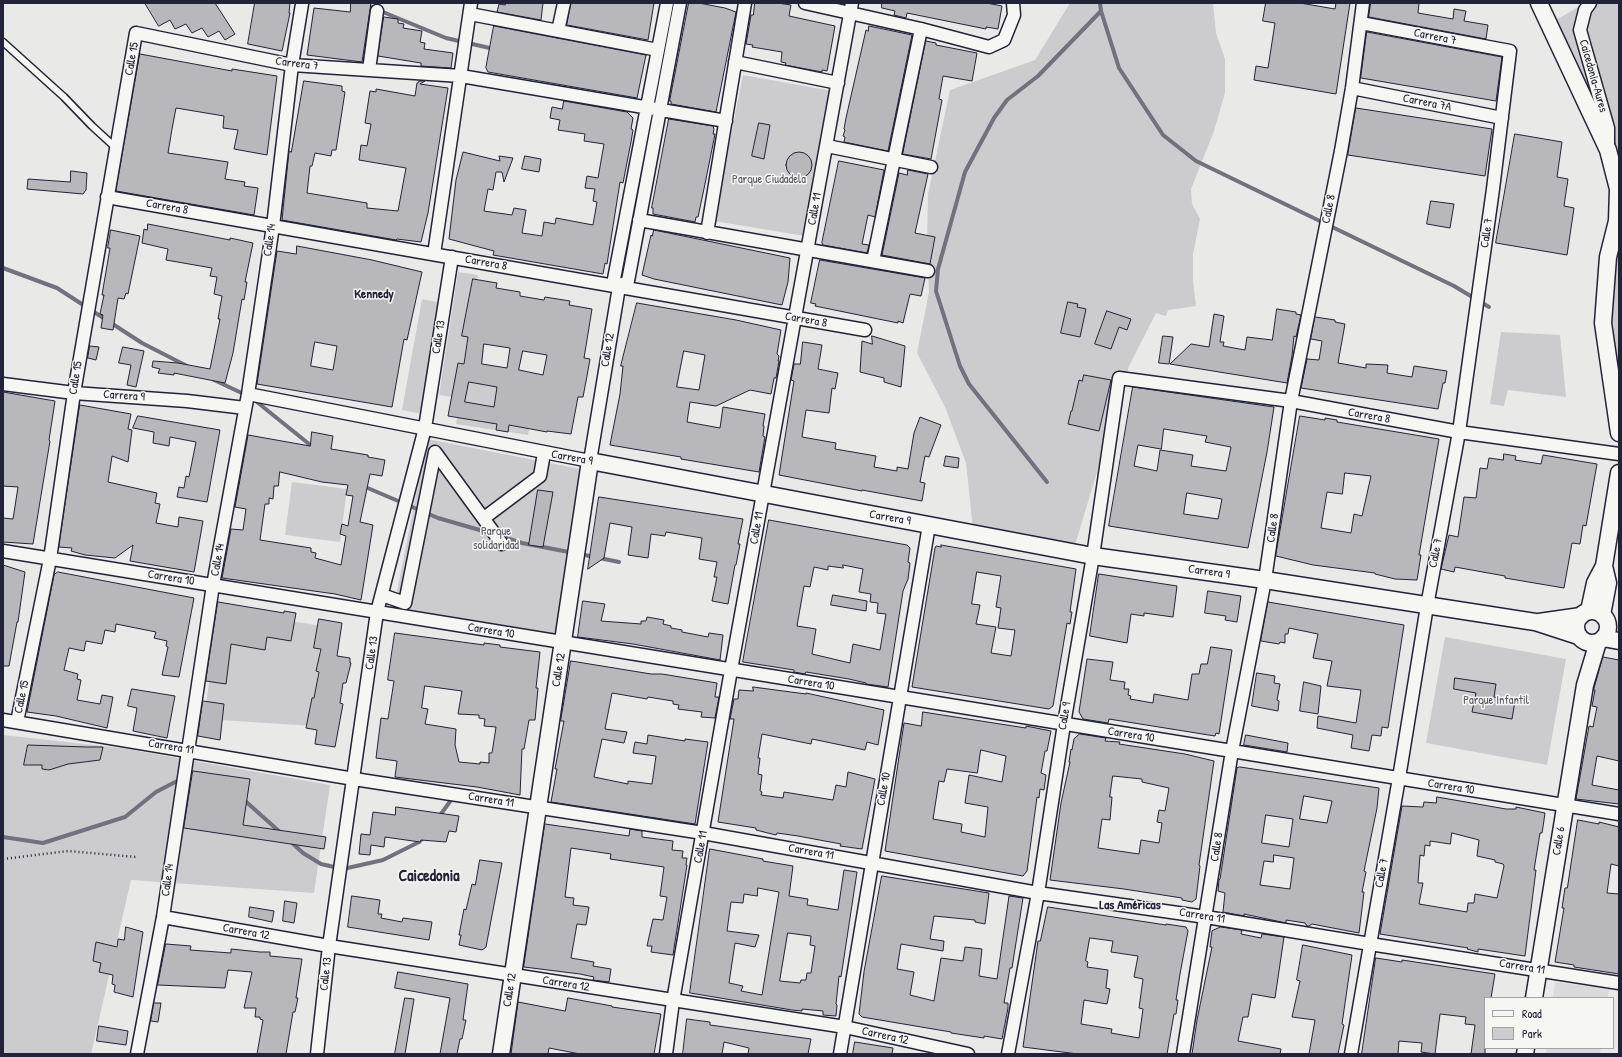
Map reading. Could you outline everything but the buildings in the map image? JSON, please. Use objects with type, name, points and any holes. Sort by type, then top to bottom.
[{"type":"main road","points":[[1539,3],[1608,150],[1618,189],[1617,221],[1608,257],[1603,323],[1619,433]]},
{"type":"main road","name":"Carrera 9","points":[[590,461],[1093,556],[1265,580],[1535,622],[1580,638]]},
{"type":"main road","name":"Calle 12","points":[[501,1054],[590,461]]},
{"type":"main road","points":[[1601,640],[1608,629],[1599,616],[1594,583],[1604,566],[1619,473]]},
{"type":"main road","points":[[1599,616],[1576,623],[1576,632],[1580,638],[1587,643],[1601,640],[1619,641]]},
{"type":"main road","name":"Carrera 9","points":[[1535,622],[1599,616]]},
{"type":"main road","name":"Calle 6","points":[[1580,638],[1585,685]]},
{"type":"main road","name":"Calle 6","points":[[1534,997],[1585,685],[1601,640]]},
{"type":"street","points":[[558,31],[564,3]]},
{"type":"street","name":"Calle 12","points":[[590,461],[619,287],[614,279],[666,3]]},
{"type":"street","name":"Calle 12","points":[[619,287],[628,281],[680,3]]},
{"type":"street","points":[[707,232],[745,3]]},
{"type":"street","points":[[805,3],[851,8],[920,29],[989,47],[1004,40],[1014,15],[1013,3]]},
{"type":"street","name":"Calle 8","points":[[1183,1054],[1232,751],[1265,580],[1291,402],[1341,151],[1352,88],[1363,3]]},
{"type":"street","name":"Caicedonia-Aures","points":[[1590,3],[1585,10],[1580,30],[1608,128],[1608,150]]},
{"type":"street","name":"Calle 14","points":[[137,1054],[163,916],[213,585],[248,394],[273,226],[292,65],[302,4]]},
{"type":"street","points":[[434,254],[471,8],[558,31],[658,50]]},
{"type":"street","name":"Calle 11","points":[[666,1054],[673,1001],[731,670],[851,8]]},
{"type":"street","points":[[369,70],[377,11]]},
{"type":"street","name":"Carrera 7","points":[[1360,23],[1510,51]]},
{"type":"street","points":[[873,261],[920,29]]},
{"type":"street","name":"Carrera 7","points":[[136,33],[292,65],[461,76],[726,121]]},
{"type":"street","name":"Calle 15","points":[[17,722],[50,559],[74,393],[136,33]]},
{"type":"street","name":"Calle 7","points":[[1351,1054],[1427,606],[1459,432],[1510,51]]},
{"type":"street","points":[[735,62],[838,83]]},
{"type":"street","name":"Carrera 7A","points":[[1352,88],[1502,118]]},
{"type":"street","points":[[827,146],[931,167]]},
{"type":"street","name":"Carrera 8","points":[[107,197],[866,330]]},
{"type":"street","points":[[639,220],[928,271]]},
{"type":"street","name":"Calle 13","points":[[317,1054],[329,946],[377,612],[425,428],[452,257]]},
{"type":"street","name":"Carrera 8","points":[[1118,378],[1291,402],[1459,432],[1619,454]]},
{"type":"street","name":"Calle 9","points":[[1008,1054],[1038,893],[1064,724],[1093,556],[1118,378]]},
{"type":"street","name":"Carrera 9","points":[[3,384],[74,393],[187,401],[245,408]]},
{"type":"street","name":"Carrera 9","points":[[248,394],[590,461]]},
{"type":"street","points":[[382,595],[405,603],[435,452],[502,544]]},
{"type":"street","points":[[484,518],[540,476],[544,453]]},
{"type":"street","name":"Calle 10","points":[[840,1054],[929,525]]},
{"type":"street","name":"Carrera 10","points":[[3,551],[1619,814]]},
{"type":"street","name":"Carrera 11","points":[[3,720],[354,779],[703,833],[1038,893],[1206,917],[1370,944],[1539,969],[1619,983]]},
{"type":"street","name":"Carrera 12","points":[[163,916],[329,946],[845,1027],[968,1054]]},
{"type":"lane","points":[[3,42],[64,97],[116,148]]},
{"type":"path","points":[[3,859],[68,851],[136,857]]},
{"type":"shaded area","points":[[1555,982],[1609,989],[1608,997],[1553,997]]},
{"type":"shaded area","points":[[1546,1049],[1601,1049],[1600,1054],[1546,1054]]},
{"type":"green space","points":[[1070,3],[1213,3],[1216,33],[1225,59],[1225,93],[1214,131],[1191,189],[1192,204],[1200,219],[1193,254],[1193,281],[1196,306],[1168,310],[1166,316],[1156,313],[1129,366],[1075,545],[973,529],[966,463],[945,407],[917,353],[929,292],[927,247],[928,194],[950,90],[1035,60]]},
{"type":"green space","points":[[1585,3],[1619,3],[1619,170],[1554,21]]},
{"type":"green space","name":"Parque Ciudadela","points":[[743,75],[832,91],[805,236],[714,221]]},
{"type":"green space","points":[[1619,217],[1619,392],[1606,295]]},
{"type":"green space","points":[[458,272],[478,275],[458,398],[439,395]]},
{"type":"green space","points":[[422,299],[442,303],[422,414],[402,410]]},
{"type":"green space","points":[[1501,332],[1560,335],[1566,397],[1508,390],[1504,406],[1490,404]]},
{"type":"green space","points":[[463,381],[535,392],[528,435],[456,424]]},
{"type":"green space","name":"Parque solidaridad","points":[[427,439],[596,472],[563,637],[394,607]]},
{"type":"green space","points":[[292,482],[347,489],[340,542],[285,535]]},
{"type":"green space","points":[[219,610],[322,626],[313,726],[204,719]]},
{"type":"green space","name":"Parque Infantil","points":[[1445,637],[1566,659],[1547,765],[1426,743]]},
{"type":"green space","points":[[3,735],[121,748],[330,785],[314,893],[131,880],[91,1054],[3,1054]]},
{"type":"waterway","points":[[361,3],[446,38],[494,49]]},
{"type":"waterway","points":[[1100,3],[1101,11],[1119,68],[1163,135],[1196,161],[1454,286],[1489,307]]},
{"type":"waterway","points":[[1047,482],[969,384],[960,366],[936,291],[938,269],[965,172],[994,118],[1007,100],[1038,76],[1101,11]]},
{"type":"waterway","points":[[3,268],[57,288],[142,343],[187,366]]},
{"type":"waterway","points":[[214,380],[246,395]]},
{"type":"waterway","points":[[252,398],[314,448]]},
{"type":"waterway","points":[[363,486],[438,518],[490,533]]},
{"type":"waterway","points":[[500,536],[522,543],[574,553]]},
{"type":"waterway","points":[[580,554],[619,562]]},
{"type":"waterway","points":[[3,837],[43,843],[125,817],[156,792],[181,779]]},
{"type":"waterway","points":[[438,818],[454,796]]},
{"type":"waterway","points":[[243,799],[281,833]]},
{"type":"waterway","points":[[291,842],[303,853],[321,864],[343,869],[383,860],[419,842],[423,838]]},
{"type":"district","name":"Kennedy","points":[[374,295]]},
{"type":"district","name":"Caicedonia","points":[[429,877]]},
{"type":"district","name":"Las Américas","points":[[1130,906]]}]
